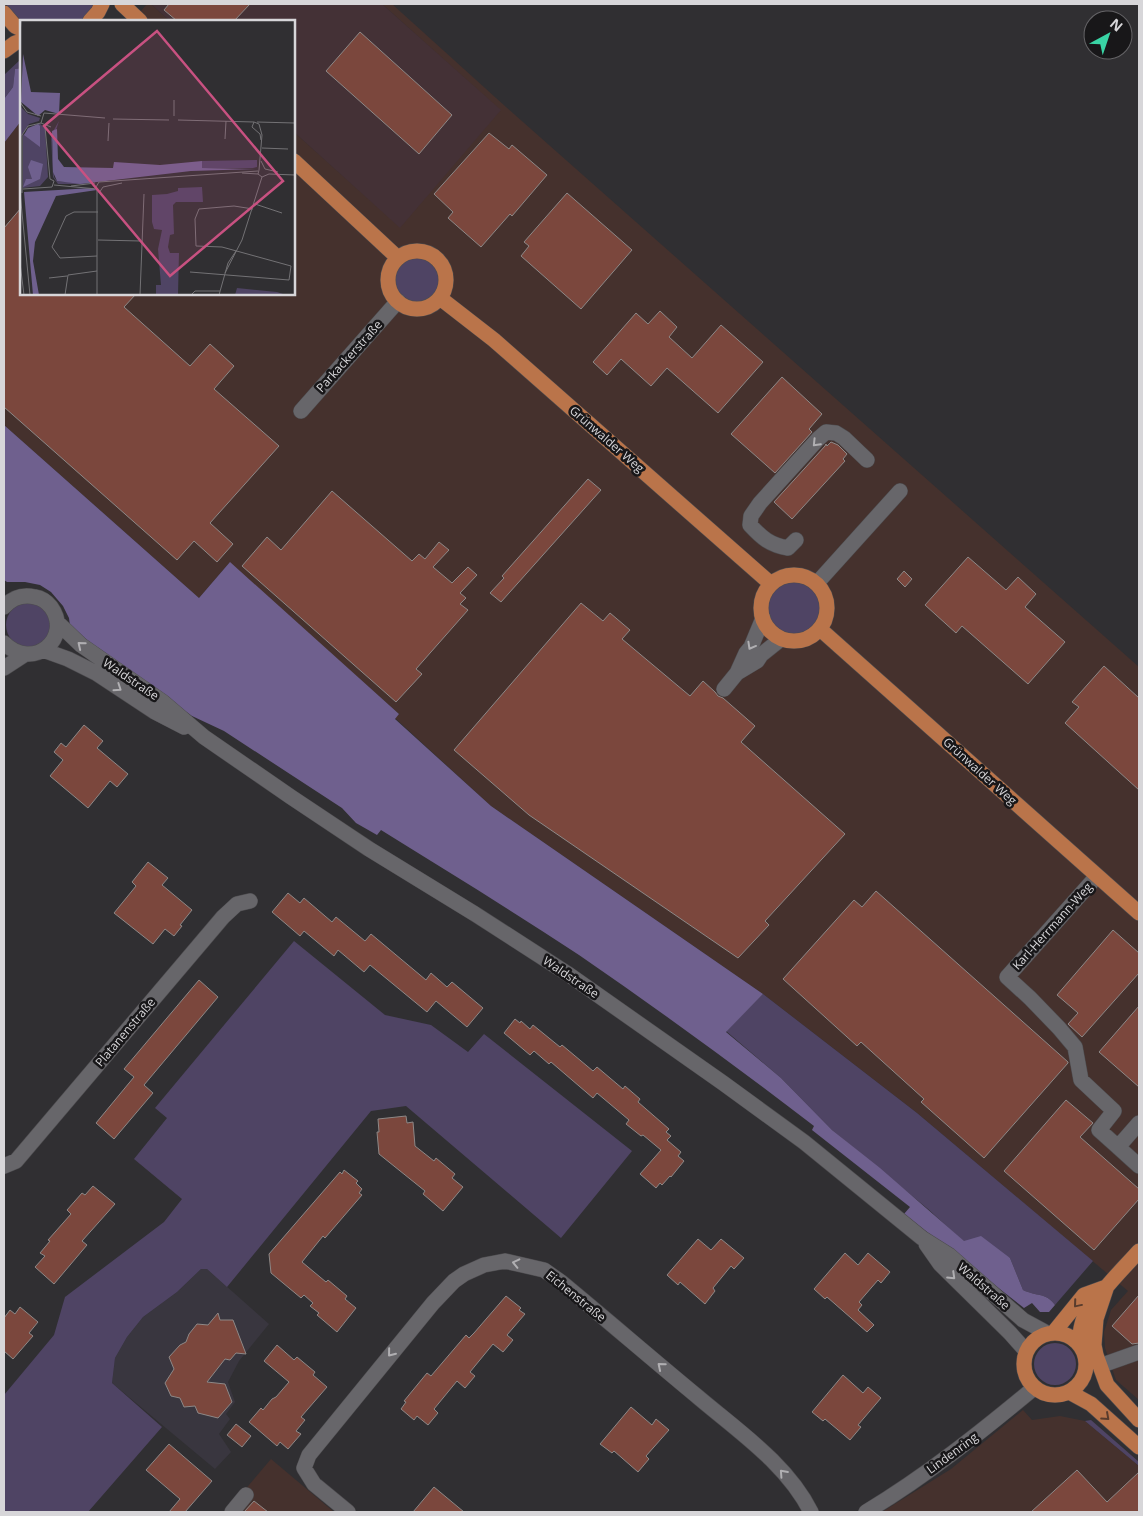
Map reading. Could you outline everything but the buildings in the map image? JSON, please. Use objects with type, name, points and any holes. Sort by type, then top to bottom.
[{"type":"main road","points":[[91,20],[102,4]]},
{"type":"main road","points":[[122,4],[139,20]]},
{"type":"main road","points":[[4,13],[15,26],[20,28]]},
{"type":"main road","points":[[4,51],[20,41]]},
{"type":"main road","points":[[295,162],[398,258]]},
{"type":"main road","points":[[416,251],[425,252],[436,258],[443,267],[446,278],[445,288],[440,298],[425,308],[415,309],[398,301],[392,294],[389,275],[392,266],[398,258],[406,253],[416,251]]},
{"type":"main road","name":"Grünwalder Weg","points":[[440,298],[494,340],[771,584]]},
{"type":"main road","points":[[788,575],[799,575],[817,584],[822,589],[828,604],[825,622],[820,629],[812,636],[802,640],[792,641],[773,634],[763,618],[761,609],[762,600],[771,584],[779,578],[788,575]]},
{"type":"main road","name":"Grünwalder Weg","points":[[820,629],[1139,913]]},
{"type":"main road","points":[[1107,1286],[1084,1296],[1050,1333],[1034,1340],[1026,1352],[1024,1364],[1026,1377],[1034,1388],[1045,1394],[1057,1395],[1069,1392],[1079,1384],[1085,1373],[1087,1363],[1079,1344],[1086,1314],[1107,1286],[1139,1251]]},
{"type":"main road","points":[[1107,1286],[1096,1319],[1094,1346],[1096,1355],[1107,1385],[1139,1420]]},
{"type":"main road","name":"Waldstraße","points":[[1050,1333],[1068,1335],[1079,1344]]},
{"type":"main road","points":[[1085,1373],[1100,1392],[1139,1427]]},
{"type":"main road","points":[[1069,1392],[1091,1404],[1139,1447]]},
{"type":"street","name":"Parkackerstraße","points":[[301,411],[398,301]]},
{"type":"street","points":[[796,540],[788,548],[774,545],[759,535],[750,525],[751,516],[760,503],[826,432],[836,433],[844,438],[867,460]]},
{"type":"street","points":[[817,584],[900,491]]},
{"type":"street","name":"Waldstraße","points":[[4,590],[18,597],[28,595],[48,603],[54,612],[57,622],[81,645],[164,702],[204,736],[369,849],[475,914],[584,985],[804,1142],[922,1238],[949,1255],[1024,1320],[1050,1333]]},
{"type":"street","points":[[4,608],[9,602],[18,597]]},
{"type":"street","points":[[724,689],[737,673],[746,653],[751,647],[763,618]]},
{"type":"street","points":[[4,643],[16,653],[24,655],[34,654],[43,650],[54,638],[57,622]]},
{"type":"street","points":[[737,673],[757,662],[781,638]]},
{"type":"street","name":"Waldstraße","points":[[43,650],[68,659],[96,673],[155,712],[204,736]]},
{"type":"street","points":[[4,668],[24,655]]},
{"type":"street","name":"Karl-Herrmann-Weg","points":[[1097,876],[1007,977],[1030,998],[1075,1047],[1081,1080],[1114,1111],[1098,1130],[1118,1147]]},
{"type":"street","name":"Platanenstraße","points":[[4,1166],[16,1161],[223,917],[236,904],[250,901]]},
{"type":"street","points":[[1139,1123],[1118,1147],[1139,1166]]},
{"type":"street","name":"Waldstraße","points":[[922,1238],[940,1264],[1010,1333],[1026,1352]]},
{"type":"street","name":"Eichenstraße","points":[[348,1512],[314,1484],[304,1468],[310,1455],[403,1338],[454,1281],[475,1268],[505,1261],[544,1270],[561,1282],[728,1421],[775,1464],[794,1485],[811,1512]]},
{"type":"street","points":[[1108,1364],[1139,1352]]},
{"type":"street","name":"Lindenring","points":[[866,1512],[965,1444],[1034,1388]]},
{"type":"street","points":[[232,1512],[246,1495]]},
{"type":"shaded area","points":[[6,4],[94,4],[85,17],[80,20],[21,20],[10,11]]},
{"type":"shaded area","points":[[147,4],[153,4],[169,20],[133,20]]},
{"type":"shaded area","points":[[382,4],[392,4],[1139,667],[1139,1400],[1116,1380],[1105,1348],[1104,1332],[1111,1310],[1128,1291],[917,1113],[763,994],[491,806],[395,718],[399,714],[229,563],[199,598],[4,425],[4,143],[20,122],[20,295],[295,295],[295,133],[400,227],[500,110]]},
{"type":"shaded area","points":[[382,4],[501,110],[400,228],[295,133],[295,20],[169,20],[152,5]]},
{"type":"shaded area","points":[[20,60],[20,68],[15,69],[13,87],[4,99],[4,75]]},
{"type":"shaded area","points":[[20,68],[20,122],[4,143],[4,99],[13,87],[15,69]]},
{"type":"shaded area","points":[[421,258],[433,264],[438,271],[438,289],[433,296],[426,301],[413,302],[401,296],[396,289],[395,276],[401,264],[408,259]]},
{"type":"shaded area","points":[[4,425],[199,598],[230,562],[399,714],[395,719],[491,806],[763,994],[726,1032],[781,1078],[832,1130],[880,1168],[964,1241],[981,1236],[1010,1258],[1023,1290],[1045,1296],[1055,1305],[1049,1312],[1040,1312],[1032,1303],[1024,1308],[904,1214],[910,1207],[812,1130],[814,1126],[727,1060],[579,955],[505,907],[381,830],[377,835],[356,823],[342,808],[224,731],[192,716],[93,645],[70,626],[69,618],[63,606],[51,592],[40,585],[25,582],[7,582],[4,580]]},
{"type":"shaded area","points":[[795,581],[805,583],[814,589],[820,598],[822,608],[820,618],[814,627],[805,633],[795,635],[785,633],[776,627],[770,618],[768,608],[770,598],[776,589],[785,583]]},
{"type":"shaded area","points":[[32,603],[44,609],[49,616],[49,634],[44,641],[37,646],[24,647],[16,644],[9,637],[6,621],[9,613],[16,606]]},
{"type":"shaded area","points":[[294,941],[385,1015],[431,1025],[468,1052],[484,1034],[632,1151],[561,1238],[406,1106],[371,1111],[227,1287],[207,1269],[201,1269],[177,1292],[143,1317],[127,1337],[115,1358],[112,1383],[162,1427],[88,1512],[4,1512],[4,1395],[54,1335],[65,1297],[164,1222],[182,1199],[134,1159],[167,1118],[155,1108]]},
{"type":"shaded area","points":[[763,994],[917,1113],[1093,1261],[1055,1305],[1045,1296],[1023,1290],[1010,1258],[964,1242],[928,1209],[832,1130],[781,1078],[726,1031]]},
{"type":"shaded area","points":[[201,1269],[207,1269],[269,1324],[239,1361],[228,1382],[235,1402],[226,1414],[230,1419],[219,1434],[231,1452],[215,1469],[112,1383],[115,1358],[127,1337],[143,1317],[177,1292]]},
{"type":"shaded area","points":[[1059,1343],[1067,1346],[1073,1352],[1076,1364],[1073,1376],[1067,1382],[1051,1385],[1043,1382],[1037,1376],[1034,1360],[1037,1352],[1043,1346]]},
{"type":"shaded area","points":[[1023,1410],[1032,1420],[1060,1416],[1085,1421],[1139,1466],[1139,1512],[882,1512],[951,1469]]},
{"type":"shaded area","points":[[1091,1420],[1139,1462],[1139,1466],[1085,1421]]},
{"type":"shaded area","points":[[271,1459],[334,1512],[226,1512]]}]
